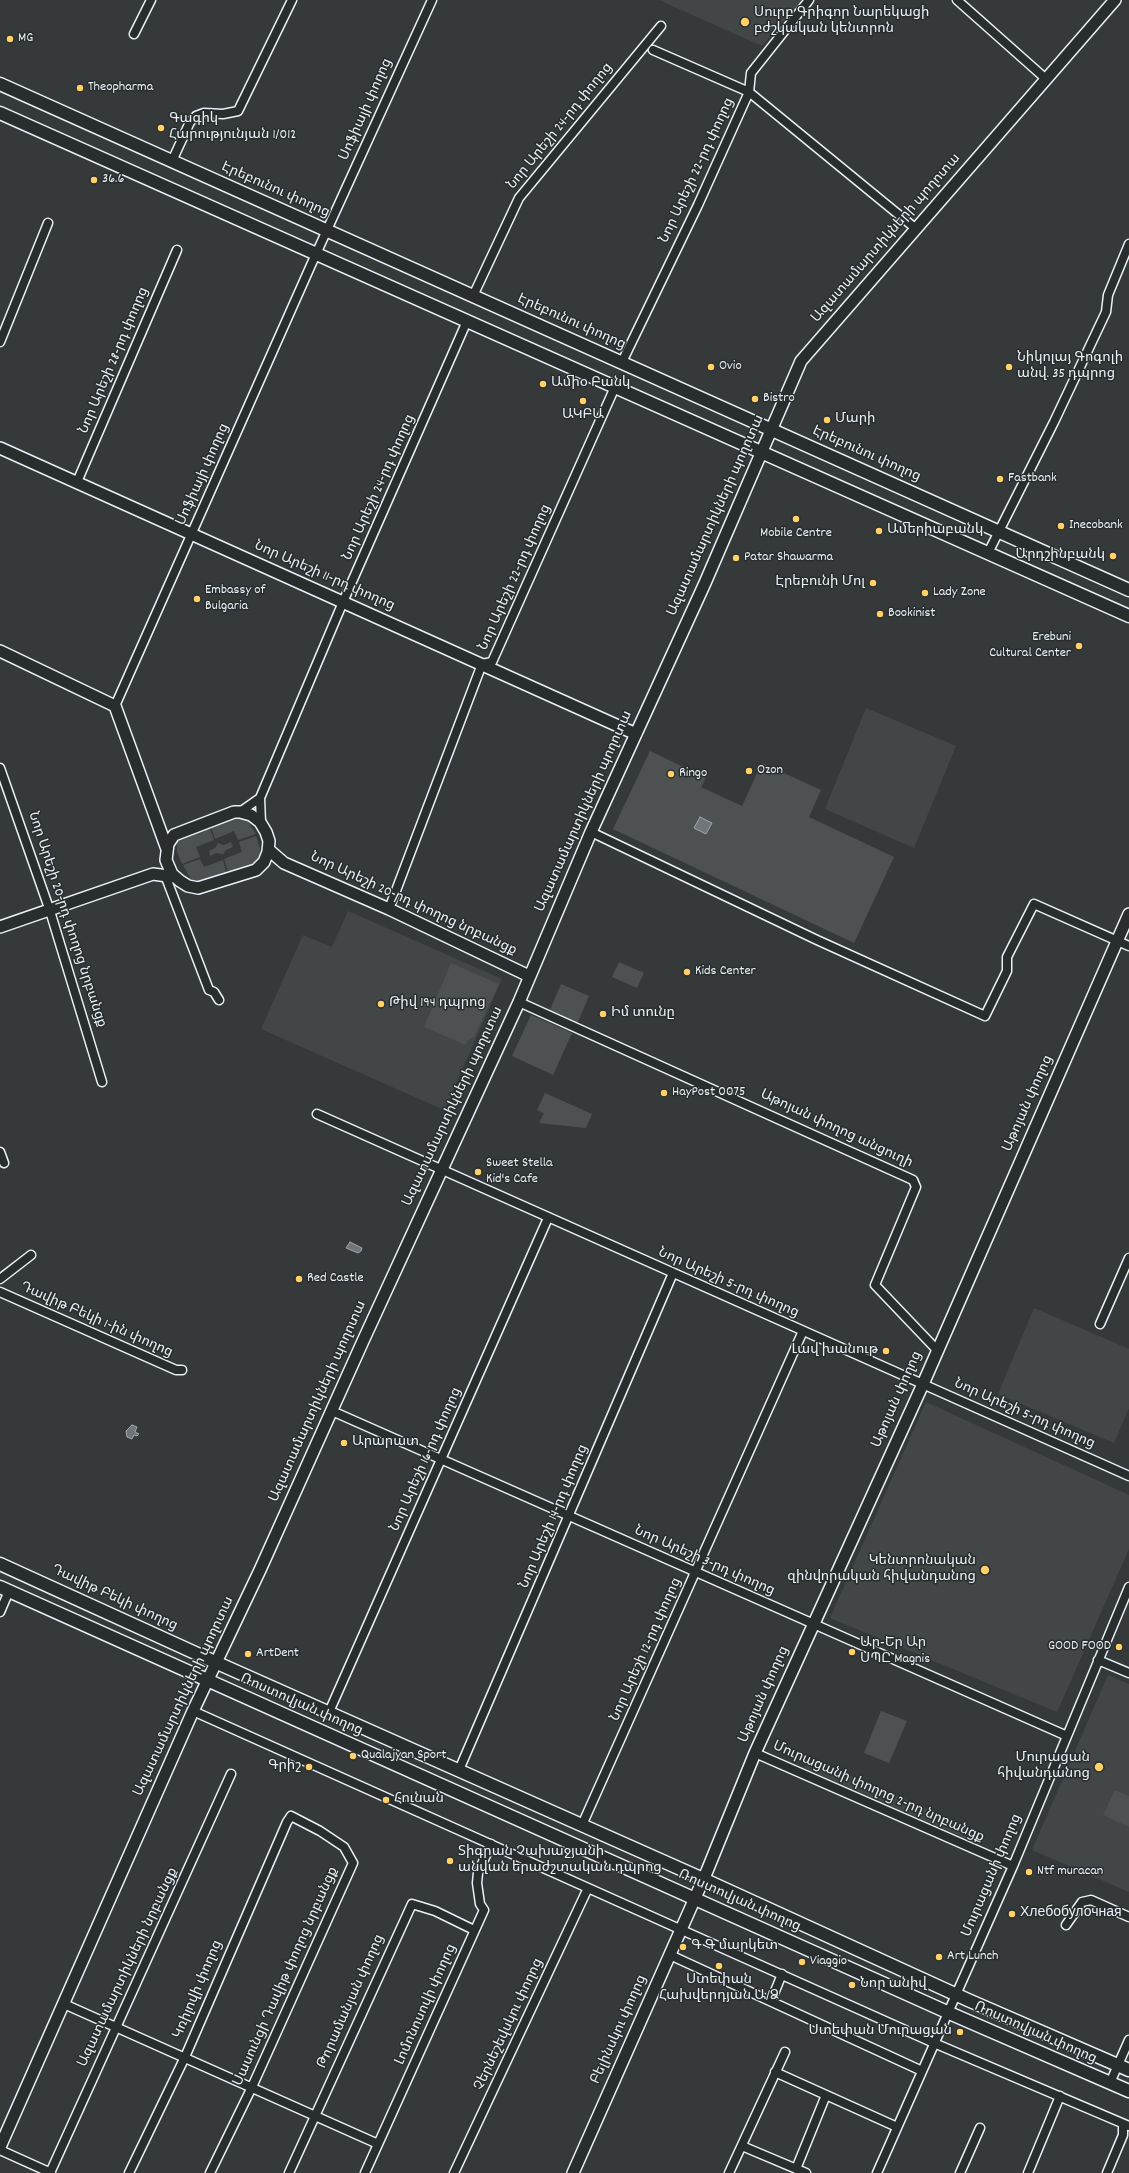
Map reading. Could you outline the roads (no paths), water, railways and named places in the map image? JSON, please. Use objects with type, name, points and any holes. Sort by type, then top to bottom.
[{"type":"main road","name":"Էրեբունու փողոց","points":[[0,84],[1129,590]]},
{"type":"main road","points":[[0,113],[1129,616]]},
{"type":"main road","name":"Դավիթ Բեկի փողոց","points":[[0,1564],[215,1662]]},
{"type":"main road","points":[[5,1589],[206,1681]]},
{"type":"main road","name":"Ռոստովյան փողոց","points":[[215,1662],[703,1879],[955,1994],[1129,2070]]},
{"type":"main road","name":"Ռոստովյան փողոց","points":[[206,1681],[947,2012],[1129,2091]]},
{"type":"street","points":[[134,34],[151,0]]},
{"type":"street","points":[[172,161],[190,122],[196,116],[204,113],[224,114],[238,111],[292,0]]},
{"type":"street","name":"Սոֆիայի փողոց","points":[[115,706],[316,254],[432,0]]},
{"type":"street","name":"Նոր Արեշի 22-րդ փողոց","points":[[622,362],[698,206],[749,92],[750,73],[809,0]]},
{"type":"street","points":[[957,0],[1046,79]]},
{"type":"street","name":"Ազատամարտիկների պողոտա","points":[[0,2147],[192,1711],[257,1577],[519,1002],[591,832],[705,583],[801,361],[915,228],[1115,0]]},
{"type":"street","name":"Նոր Արեշի 24-րդ փողոց","points":[[473,296],[519,198],[661,26]]},
{"type":"street","points":[[653,50],[749,92],[915,228]]},
{"type":"street","points":[[0,342],[48,223]]},
{"type":"street","points":[[988,553],[1000,532],[1106,312],[1108,295],[1129,244]]},
{"type":"street","name":"Նոր Արեշի 28-րդ փողոց","points":[[77,482],[177,250]]},
{"type":"street","name":"Նոր Արեշի 24-րդ փողոց","points":[[261,824],[260,798],[343,602],[467,321]]},
{"type":"street","name":"Նոր Արեշի 22-րդ փողոց","points":[[389,909],[482,664],[492,662],[615,387]]},
{"type":"street","name":"Նոր Արեշի 11-րդ փողոց","points":[[0,448],[636,734]]},
{"type":"street","points":[[0,650],[115,706],[159,826],[167,855],[164,875]]},
{"type":"street","name":"Նոր Արեշի 20-րդ փողոց նրբանցք","points":[[0,768],[50,911],[102,1082]]},
{"type":"street","points":[[219,1000],[214,992],[209,990],[164,875],[167,855],[174,835],[177,833],[240,812],[260,798]]},
{"type":"street","points":[[0,927],[164,875],[188,886],[198,888],[256,870],[264,862],[269,850],[269,841],[261,824],[251,815],[240,812]]},
{"type":"street","points":[[159,826],[177,833]]},
{"type":"street","points":[[591,832],[817,940],[985,1016],[1007,971],[1007,958],[1034,904],[1129,946]]},
{"type":"street","name":"Նոր Արեշի 20-րդ փողոց նրբանցք","points":[[269,850],[284,862],[389,909],[529,976]]},
{"type":"street","points":[[260,867],[284,862]]},
{"type":"street","name":"Աթոյան փողոց","points":[[694,1898],[755,1753],[923,1384],[1129,914]]},
{"type":"street","name":"Աթոյան փողոց անցուղի","points":[[519,1002],[913,1180],[916,1187],[875,1285],[937,1350]]},
{"type":"street","name":"Նոր Արեշի 5-րդ փողոց","points":[[317,1114],[1129,1476]]},
{"type":"street","points":[[0,1152],[4,1163]]},
{"type":"street","name":"Նոր Արեշի 16-րդ փողոց","points":[[329,1712],[548,1218]]},
{"type":"street","points":[[0,1279],[31,1255]]},
{"type":"street","points":[[1100,1324],[1129,1258]]},
{"type":"street","name":"Նոր Արեշի 14-րդ փողոց","points":[[459,1770],[673,1273]]},
{"type":"street","name":"Դավիթ Բեկի 1-ին փողոց","points":[[0,1292],[176,1370],[182,1370]]},
{"type":"street","name":"Նոր Արեշի 12-րդ փողոց","points":[[582,1825],[697,1573],[803,1331]]},
{"type":"street","name":"Նոր Արեշի 3-րդ փողոց","points":[[332,1412],[1066,1736]]},
{"type":"street","name":"Մուրացանի փողոց","points":[[877,2173],[947,2012],[1013,1866],[1129,1587]]},
{"type":"street","points":[[0,1612],[5,1589]]},
{"type":"street","points":[[1098,1660],[1129,1673]]},
{"type":"street","points":[[192,1711],[934,2043],[1126,2125],[1107,2173]]},
{"type":"street","name":"Մուրացանի փողոց 2-րդ նրբանցք","points":[[755,1753],[1013,1866]]},
{"type":"street","name":"Ազատամարտիկների նրբանցք","points":[[50,2173],[231,1774]]},
{"type":"street","name":"Կռիլովի փողոց","points":[[129,2173],[185,2057],[287,1822],[291,1816]]},
{"type":"street","name":"Սասունցի Դավիթ փողոց նրբանցք","points":[[210,2173],[252,2087],[353,1863],[344,1847],[320,1831],[291,1816]]},
{"type":"street","name":"Լոմոնոսովի փողոց","points":[[365,2173],[484,1910],[478,1892],[478,1873],[491,1844]]},
{"type":"street","name":"Չերնեշեվսկու փողոց","points":[[454,2173],[588,1888]]},
{"type":"street","name":"Բելինսկու փողոց","points":[[573,2173],[694,1898]]},
{"type":"street","points":[[1066,1925],[1082,1902],[1091,1900],[1129,1917]]},
{"type":"street","name":"Թորամանյան փողոց","points":[[289,2173],[412,1904],[435,1911],[474,1930]]},
{"type":"street","points":[[670,1955],[922,2071]]},
{"type":"street","points":[[770,2001],[782,1974]]},
{"type":"street","points":[[64,2004],[378,2144]]},
{"type":"street","points":[[1110,2083],[1129,2040]]},
{"type":"street","points":[[729,2173],[785,2052]]},
{"type":"street","points":[[775,2072],[897,2127]]},
{"type":"street","points":[[796,2168],[826,2095]]},
{"type":"street","points":[[1028,2173],[1060,2096]]},
{"type":"street","points":[[960,2173],[980,2128]]},
{"type":"street","points":[[742,2146],[806,2173]]},
{"type":"street","points":[[0,2150],[50,2173]]},
{"type":"place","name":"Սուրբ Գրիգոր Նարեկացի բժշկական կենտրոն","points":[[745,22]]},
{"type":"place","name":"MG","points":[[10,39]]},
{"type":"place","name":"Theopharma","points":[[80,88]]},
{"type":"place","name":"Գագիկ Հարությունյան 1/012","points":[[161,128]]},
{"type":"place","name":"36.6","points":[[94,180]]},
{"type":"place","name":"Ovio","points":[[711,367]]},
{"type":"place","name":"Նիկոլայ Գոգոլի անվ. 35 դպրոց","points":[[1009,367]]},
{"type":"place","name":"Ամիօ Բանկ","points":[[543,384]]},
{"type":"place","name":"Bistro","points":[[755,399]]},
{"type":"place","name":"ԱԿԲԱ","points":[[583,401]]},
{"type":"place","name":"Մարի","points":[[827,420]]},
{"type":"place","name":"Fastbank","points":[[1000,479]]},
{"type":"place","name":"Mobile Centre","points":[[796,519]]},
{"type":"place","name":"Inecobank","points":[[1061,526]]},
{"type":"place","name":"Ամերիաբանկ","points":[[879,531]]},
{"type":"place","name":"Արդշինբանկ","points":[[1113,556]]},
{"type":"place","name":"Patar Shawarma","points":[[736,558]]},
{"type":"place","name":"Էրեբունի Մոլ","points":[[873,583]]},
{"type":"place","name":"Lady Zone","points":[[925,593]]},
{"type":"place","name":"Embassy of Bulgaria","points":[[197,599]]},
{"type":"place","name":"Bookinist","points":[[880,614]]},
{"type":"place","name":"Erebuni Cultural Center","points":[[1079,646]]},
{"type":"place","name":"Ozon","points":[[749,771]]},
{"type":"place","name":"Ringo","points":[[671,774]]},
{"type":"place","name":"Kids Center","points":[[687,972]]},
{"type":"place","name":"Թիվ 194 դպրոց","points":[[381,1004]]},
{"type":"place","name":"Իմ տունը","points":[[603,1014]]},
{"type":"place","name":"HayPost 0075","points":[[664,1093]]},
{"type":"place","name":"Sweet Stella Kid's Cafe","points":[[478,1172]]},
{"type":"place","name":"Red Castle","points":[[299,1279]]},
{"type":"place","name":"Լավ խանութ","points":[[886,1351]]},
{"type":"place","name":"Արարատ","points":[[344,1443]]},
{"type":"place","name":"Կենտրոնական զինվորական հիվանդանոց","points":[[985,1570]]},
{"type":"place","name":"GOOD FOOD","points":[[1119,1647]]},
{"type":"place","name":"Ար-Եր Ար ՍՊԸ Magnis","points":[[852,1652]]},
{"type":"place","name":"ArtDent","points":[[248,1654]]},
{"type":"place","name":"Qualajyan Sport","points":[[353,1756]]},
{"type":"place","name":"Գրիշ","points":[[309,1767]]},
{"type":"place","name":"Մուրացան հիվանդանոց","points":[[1099,1767]]},
{"type":"place","name":"Հունան","points":[[386,1800]]},
{"type":"place","name":"Տիգրան Չախաջյանի անվան երաժշտական դպրոց","points":[[450,1861]]},
{"type":"place","name":"Ntf muracan","points":[[1029,1872]]},
{"type":"place","name":"Хлебобулочная","points":[[1012,1914]]},
{"type":"place","name":"Գ Գ մարկետ","points":[[683,1947]]},
{"type":"place","name":"Art Lunch","points":[[939,1957]]},
{"type":"place","name":"Viaggio","points":[[802,1962]]},
{"type":"place","name":"Ստեփան Հախվերդյան Ա/Ձ","points":[[719,1966]]},
{"type":"place","name":"Նոր անիվ","points":[[852,1985]]},
{"type":"place","name":"Ստեփան Մուրացան","points":[[960,2032]]}]
